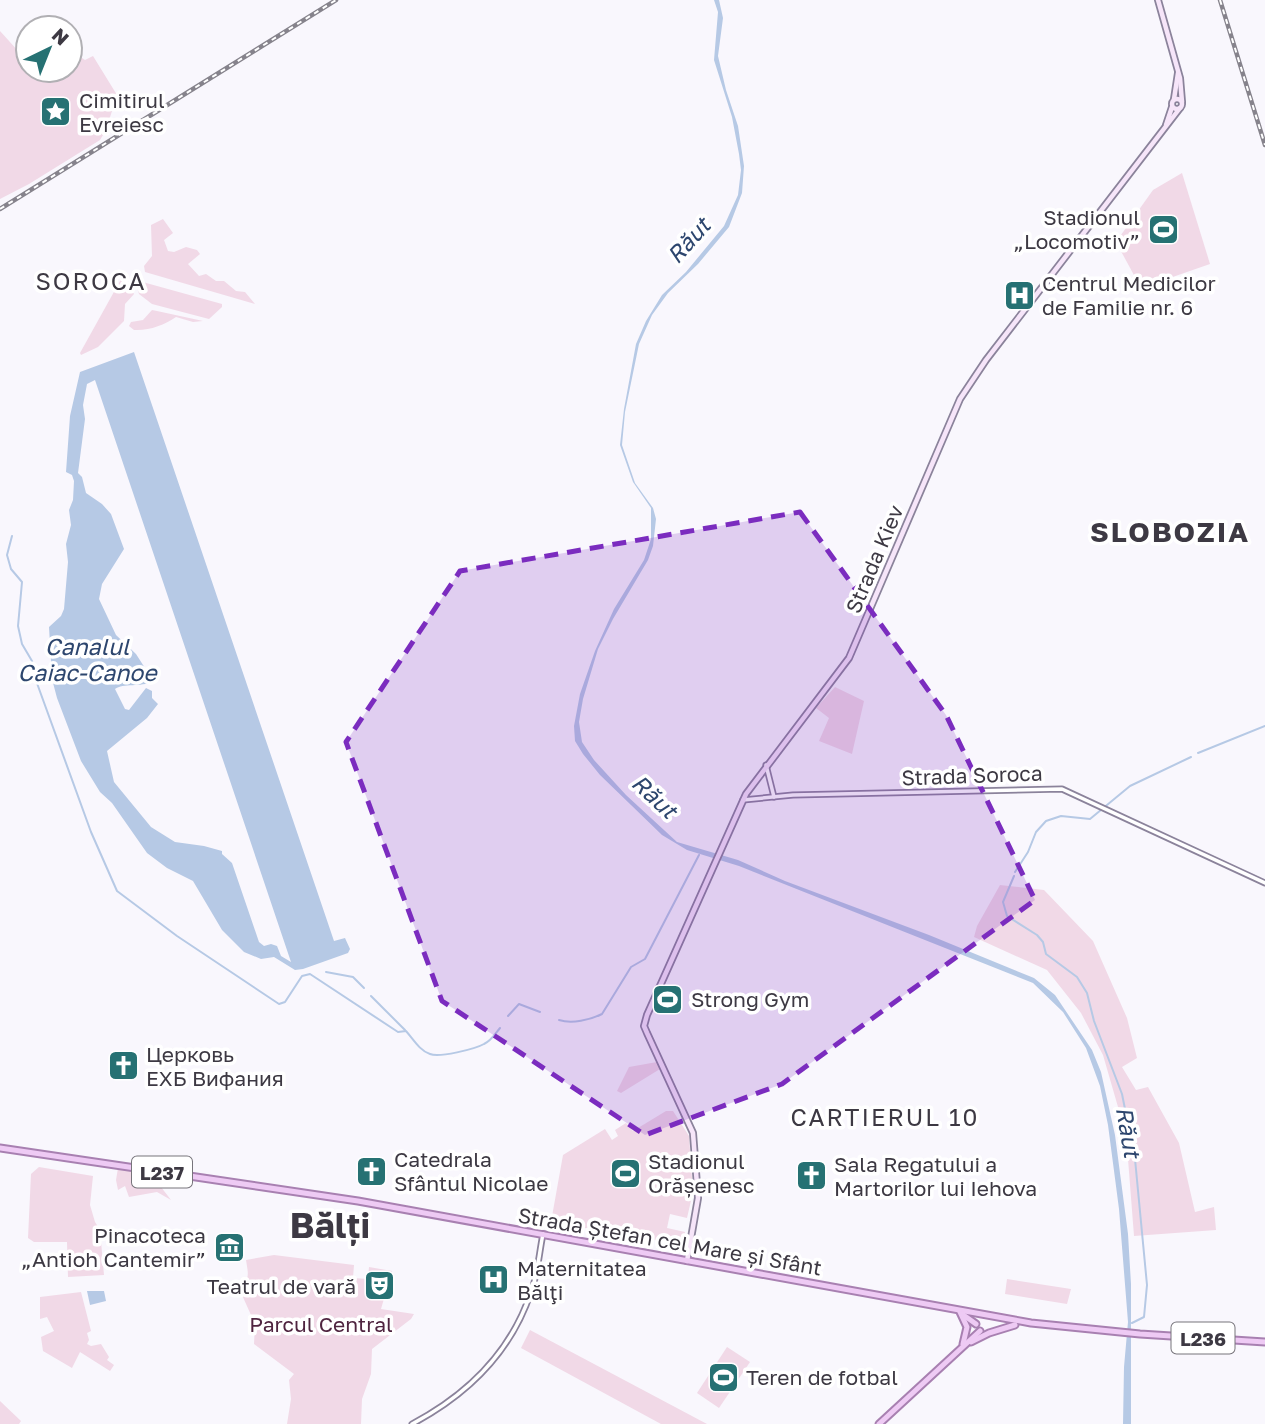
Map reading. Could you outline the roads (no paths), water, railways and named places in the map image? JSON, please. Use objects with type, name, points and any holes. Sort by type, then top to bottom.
[{"type":"main road","points":[[1158,0],[1182,88],[1181,105]]},
{"type":"main road","name":"Strada Kiev","points":[[1166,126],[1178,72]]},
{"type":"main road","points":[[1173,103],[1178,99],[1181,105]]},
{"type":"main road","points":[[1173,103],[1181,105]]},
{"type":"main road","name":"Strada Kiev","points":[[687,1261],[698,1198],[693,1133],[644,1023],[676,947],[743,800],[766,765],[849,658],[960,399],[986,360],[1181,105]]},
{"type":"main road","name":"Strada Ștefan cel Mare și Sfânt","points":[[0,1147],[358,1201],[985,1316],[1113,1332],[1265,1342]]},
{"type":"main road","points":[[958,1311],[978,1328],[990,1330],[1031,1323]]},
{"type":"main road","points":[[958,1311],[967,1327],[964,1345]]},
{"type":"main road","points":[[879,1424],[964,1345],[985,1316],[993,1322],[990,1330]]},
{"type":"main road","points":[[964,1345],[1015,1325]]},
{"type":"street","points":[[766,765],[774,797]]},
{"type":"street","name":"Strada Soroca","points":[[743,800],[1056,788],[1100,805],[1265,884]]},
{"type":"street","points":[[412,1424],[457,1397],[487,1368],[502,1348],[533,1289],[543,1234]]},
{"type":"water","points":[[714,0],[719,0],[723,18],[718,56],[738,126],[744,166],[742,193],[729,227],[698,264],[668,293],[652,315],[639,344],[625,412],[622,445],[635,483],[653,508],[656,519],[653,546],[648,560],[598,649],[579,722],[582,742],[594,760],[626,795],[677,842],[738,860],[785,881],[929,935],[1034,978],[1055,995],[1092,1050],[1101,1072],[1115,1135],[1128,1234],[1131,1284],[1131,1424],[1123,1424],[1128,1322],[1119,1209],[1108,1125],[1100,1086],[1086,1048],[1063,1012],[1033,983],[739,866],[687,850],[662,835],[600,775],[575,741],[574,726],[580,694],[595,651],[614,609],[644,560],[651,539],[651,508],[633,482],[620,445],[624,409],[636,344],[662,295],[686,272],[724,226],[738,195],[741,170],[739,154],[732,117],[714,60],[718,12]]},
{"type":"water","name":"Canalul Caiac-Canoe","points":[[134,352],[334,941],[345,938],[350,949],[348,953],[295,970],[274,957],[261,959],[244,952],[222,930],[193,881],[167,868],[147,853],[112,803],[100,792],[81,761],[52,679],[49,627],[61,616],[64,609],[68,562],[66,544],[71,525],[69,510],[73,500],[74,481],[72,475],[66,472],[70,416],[80,372]],"holes":[[[95,380],[291,962],[281,956],[277,946],[264,946],[259,942],[232,863],[222,851],[175,842],[151,827],[114,782],[107,751],[147,718],[158,704],[152,698],[152,691],[146,688],[129,710],[125,709],[115,689],[152,682],[152,679],[136,654],[116,635],[99,599],[102,584],[124,549],[111,514],[86,493],[82,477],[78,473],[85,419],[83,405],[87,384]]]},
{"type":"water","points":[[87,1291],[104,1291],[106,1301],[90,1305]]},
{"type":"waterway","points":[[12,536],[7,555],[11,569],[22,582],[18,626],[22,644],[32,661],[34,675],[91,832],[117,891],[177,936],[279,1004],[285,1002],[302,976],[310,974],[398,1032],[406,1031],[423,1050],[435,1055],[479,1046],[489,1041],[500,1028]]},
{"type":"waterway","points":[[1198,753],[1265,726]]},
{"type":"waterway","points":[[1015,872],[1028,852],[1036,832],[1046,821],[1061,816],[1090,819],[1130,786],[1191,757]]},
{"type":"waterway","points":[[559,1020],[581,1021],[602,1014],[631,967],[645,959],[699,855]]},
{"type":"waterway","name":"Răut","points":[[1014,876],[1003,902],[1007,916],[1037,935],[1043,942],[1046,954],[1077,977],[1087,993],[1094,1021],[1122,1094],[1135,1159],[1147,1285],[1144,1317],[1132,1323]]},
{"type":"waterway","points":[[326,972],[353,977],[364,988]]},
{"type":"waterway","points":[[371,996],[405,1030]]},
{"type":"waterway","points":[[508,1016],[519,1004],[540,1012]]},
{"type":"railway","points":[[0,209],[336,0]]},
{"type":"railway","points":[[1220,0],[1265,145]]},
{"type":"place","name":"Cimitirul Evreiesc","points":[[56,112]]},
{"type":"place","name":"Stadionul „Locomotiv”","points":[[1163,229]]},
{"type":"place","name":"Centrul Medicilor de Familie nr. 6","points":[[1019,295]]},
{"type":"place","name":"Strong Gym","points":[[668,999]]},
{"type":"place","name":"Церковь ЕХБ Вифания","points":[[123,1066]]},
{"type":"place","name":"Catedrala Sfântul Nicolae","points":[[371,1171]]},
{"type":"place","name":"Stadionul Orășenesc","points":[[625,1173]]},
{"type":"place","name":"Sala Regatului a Martorilor lui Iehova","points":[[811,1176]]},
{"type":"place","name":"Pinacoteca „Antioh Cantemir”","points":[[229,1247]]},
{"type":"place","name":"Maternitatea Bălţi","points":[[494,1280]]},
{"type":"place","name":"Teatrul de vară","points":[[379,1286]]},
{"type":"place","name":"Teren de fotbal","points":[[723,1377]]},
{"type":"district","name":"SOROCA","points":[[91,280]]},
{"type":"district","name":"SLOBOZIA","points":[[1170,531]]},
{"type":"district","name":"CARTIERUL 10","points":[[885,1116]]},
{"type":"district","name":"Bălți","points":[[330,1225]]},
{"type":"park label","name":"Parcul Central","points":[[321,1324]]}]
